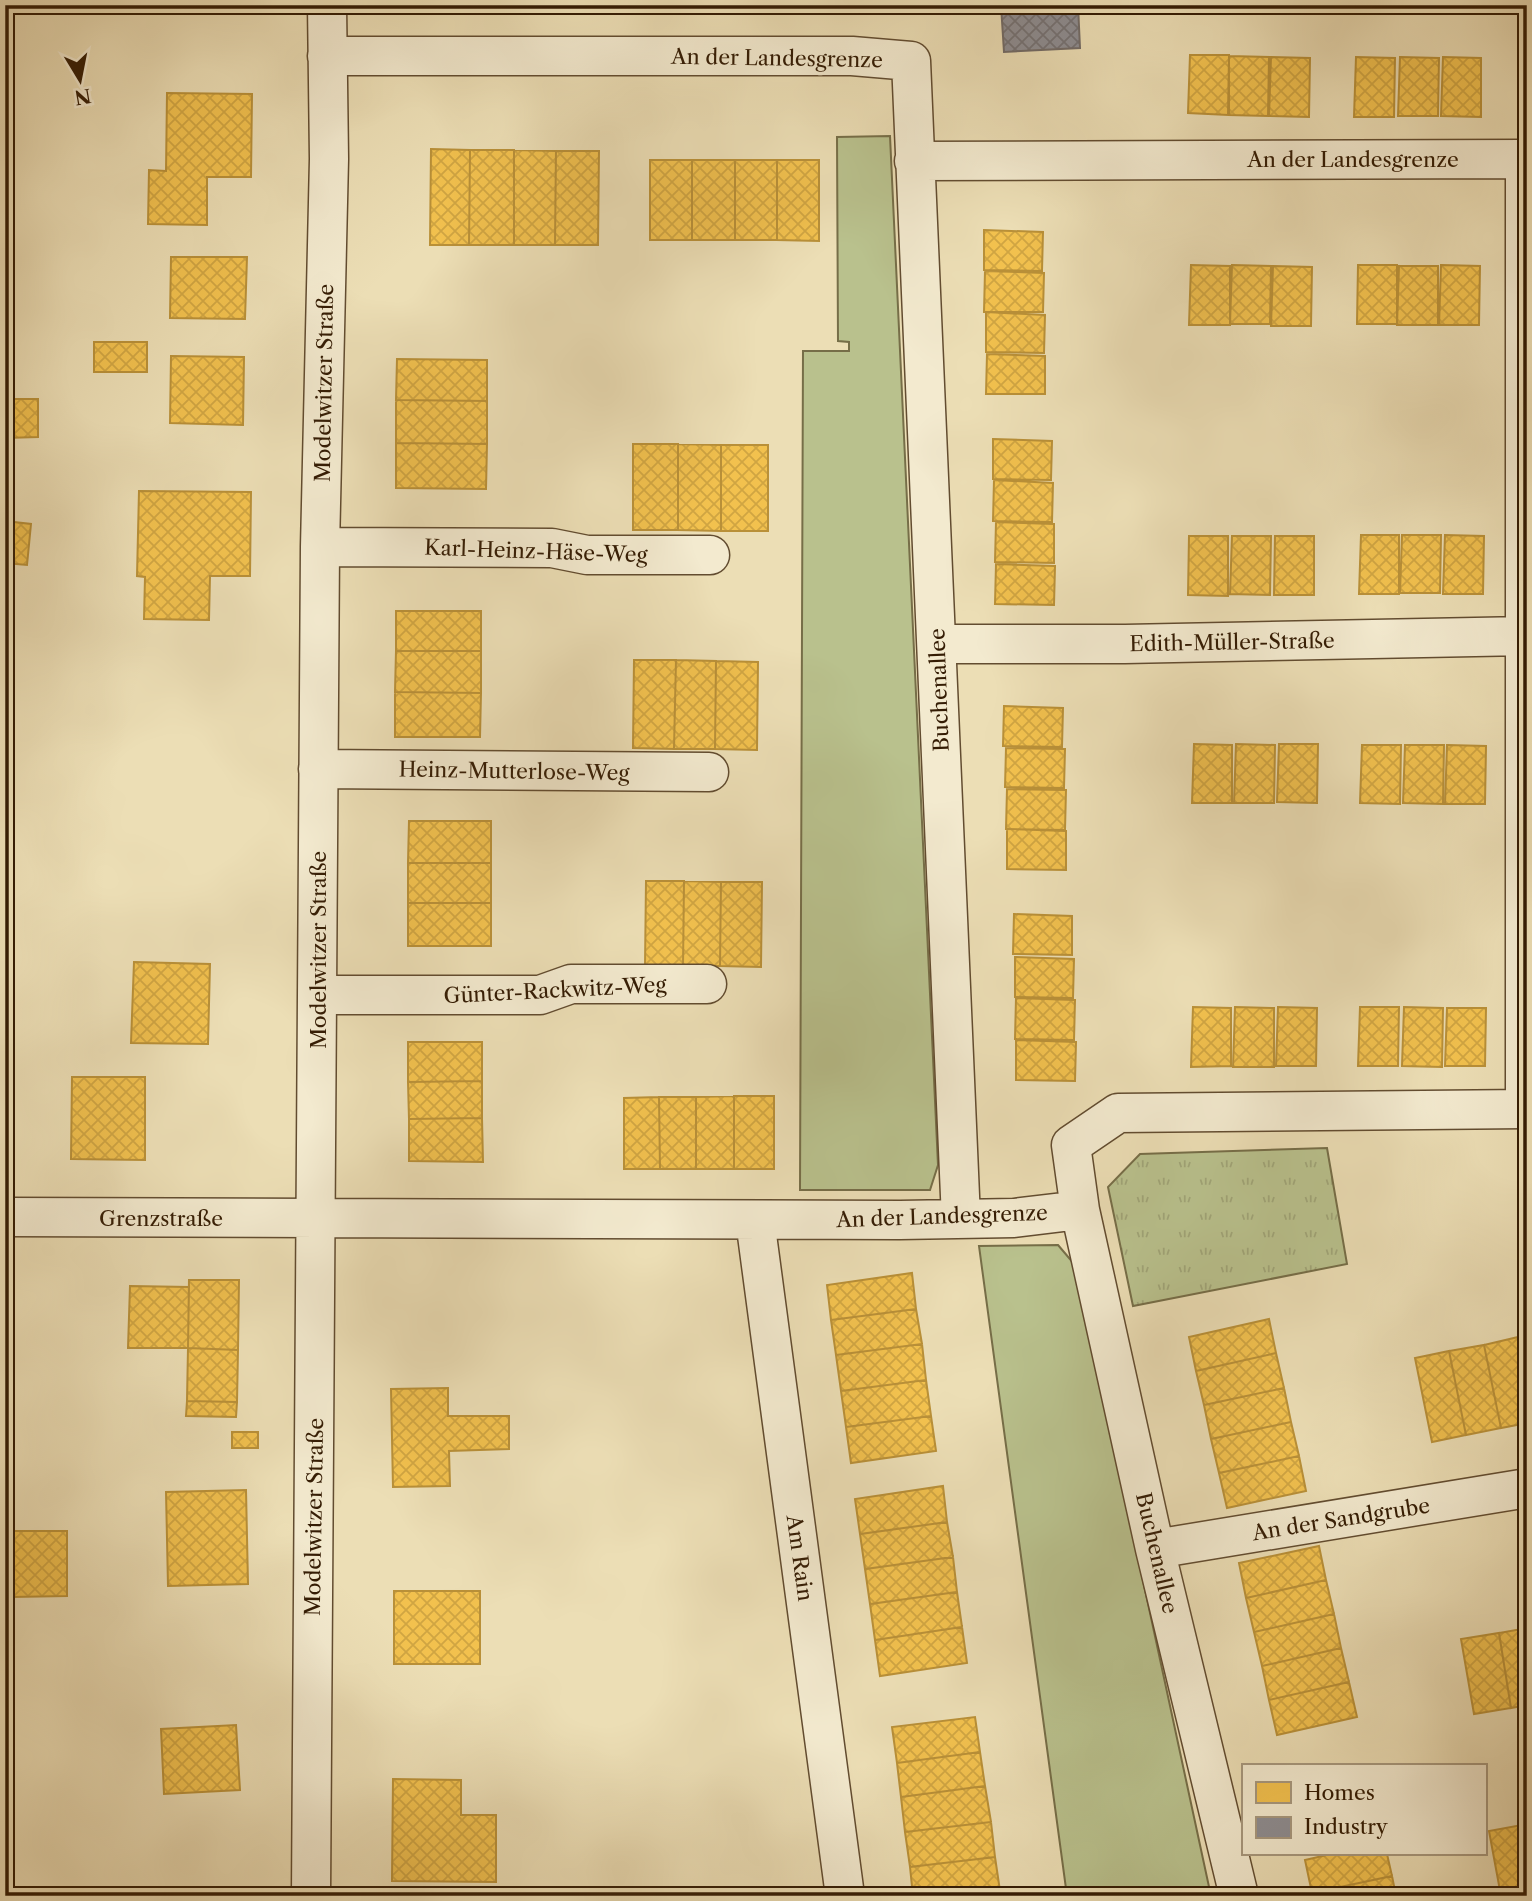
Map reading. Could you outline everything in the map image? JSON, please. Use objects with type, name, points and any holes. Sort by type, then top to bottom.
[{"type":"street","name":"Modelwitzer Straße","points":[[311,1896],[320,547],[329,159],[327,5]]},
{"type":"street","name":"An der Landesgrenze","points":[[317,1219],[1014,1218],[1080,1210],[1071,1145],[1118,1113],[1526,1109],[1525,159],[914,161],[911,61],[852,56],[327,56]]},
{"type":"street","name":"Buchenallee","points":[[914,161],[961,1219]]},
{"type":"street","name":"Karl-Heinz-Häse-Weg","points":[[320,547],[552,548],[587,555],[710,555]]},
{"type":"street","name":"Edith-Müller-Straße","points":[[937,644],[1125,644],[1527,636]]},
{"type":"street","name":"Heinz-Mutterlose-Weg","points":[[318,769],[709,772]]},
{"type":"street","name":"Günter-Rackwitz-Weg","points":[[319,995],[540,995],[571,984],[706,984]]},
{"type":"street","name":"Buchenallee","points":[[1080,1210],[1155,1549],[1239,1896]]},
{"type":"street","name":"Grenzstraße","points":[[5,1217],[317,1219]]},
{"type":"street","name":"Am Rain","points":[[755,1220],[845,1896]]},
{"type":"street","name":"An der Sandgrube","points":[[1155,1549],[1527,1489]]},
{"type":"green space","points":[[890,136],[938,1165],[930,1190],[800,1190],[803,351],[849,351],[849,342],[838,341],[837,137]]},
{"type":"green space","points":[[1327,1148],[1347,1264],[1133,1306],[1108,1187],[1140,1154]]},
{"type":"green space","points":[[1058,1245],[1075,1265],[1211,1896],[1067,1896],[979,1246]]},
{"type":"building: Homes","points":[[1190,55],[1229,55],[1228,115],[1188,113]]},
{"type":"building: Homes","points":[[1229,56],[1269,57],[1268,116],[1229,115]]},
{"type":"building: Homes","points":[[1271,57],[1310,58],[1309,117],[1269,116]]},
{"type":"building: Homes","points":[[1356,57],[1395,58],[1394,117],[1354,117]]},
{"type":"building: Homes","points":[[1400,57],[1439,58],[1438,116],[1398,116]]},
{"type":"building: Homes","points":[[1443,57],[1481,58],[1481,117],[1441,116]]},
{"type":"building: Homes","points":[[167,93],[252,94],[251,177],[207,177],[207,225],[148,224],[149,170],[166,171]]},
{"type":"building: Homes","points":[[431,149],[470,150],[469,245],[430,245]]},
{"type":"building: Homes","points":[[470,150],[514,150],[514,245],[469,245]]},
{"type":"building: Homes","points":[[514,150],[556,151],[555,245],[514,245]]},
{"type":"building: Homes","points":[[556,151],[599,151],[598,245],[555,245]]},
{"type":"building: Homes","points":[[650,160],[692,160],[692,240],[650,240]]},
{"type":"building: Homes","points":[[692,160],[735,160],[735,240],[692,240]]},
{"type":"building: Homes","points":[[735,160],[777,160],[777,240],[735,240]]},
{"type":"building: Homes","points":[[777,160],[819,160],[819,241],[777,240]]},
{"type":"building: Homes","points":[[984,230],[1043,232],[1042,271],[984,270]]},
{"type":"building: Homes","points":[[171,257],[247,257],[245,319],[170,318]]},
{"type":"building: Homes","points":[[1191,265],[1230,266],[1230,325],[1189,325]]},
{"type":"building: Homes","points":[[1232,265],[1271,266],[1270,324],[1230,324]]},
{"type":"building: Homes","points":[[1358,265],[1397,265],[1397,324],[1357,324]]},
{"type":"building: Homes","points":[[1441,265],[1480,266],[1479,325],[1439,325]]},
{"type":"building: Homes","points":[[1273,266],[1312,267],[1311,326],[1271,326]]},
{"type":"building: Homes","points":[[1399,266],[1438,266],[1438,325],[1397,325]]},
{"type":"building: Homes","points":[[985,271],[1044,273],[1043,312],[984,312]]},
{"type":"building: Homes","points":[[986,312],[1045,315],[1044,353],[986,352]]},
{"type":"building: Homes","points":[[94,342],[147,342],[147,372],[94,372]]},
{"type":"building: Homes","points":[[987,354],[1045,356],[1045,394],[986,394]]},
{"type":"building: Homes","points":[[171,356],[244,357],[243,425],[170,423]]},
{"type":"building: Homes","points":[[397,359],[487,360],[487,401],[396,400]]},
{"type":"building: Homes","points":[[5,399],[38,399],[38,437],[5,438]]},
{"type":"building: Homes","points":[[396,400],[487,401],[487,444],[396,443]]},
{"type":"building: Homes","points":[[993,439],[1052,441],[1051,480],[993,479]]},
{"type":"building: Homes","points":[[396,443],[487,444],[486,489],[396,488]]},
{"type":"building: Homes","points":[[633,444],[678,444],[678,530],[633,530]]},
{"type":"building: Homes","points":[[678,444],[721,445],[721,531],[678,530]]},
{"type":"building: Homes","points":[[721,445],[768,445],[768,531],[721,531]]},
{"type":"building: Homes","points":[[994,480],[1053,483],[1052,522],[993,521]]},
{"type":"building: Homes","points":[[139,491],[251,492],[250,576],[210,576],[209,620],[144,619],[145,577],[137,576]]},
{"type":"building: Homes","points":[[5,521],[31,524],[27,565],[5,563]]},
{"type":"building: Homes","points":[[996,522],[1054,524],[1054,563],[995,562]]},
{"type":"building: Homes","points":[[1361,535],[1399,535],[1399,594],[1359,594]]},
{"type":"building: Homes","points":[[1402,535],[1441,535],[1440,593],[1400,593]]},
{"type":"building: Homes","points":[[1445,535],[1484,536],[1483,594],[1443,594]]},
{"type":"building: Homes","points":[[1189,536],[1228,536],[1228,596],[1188,595]]},
{"type":"building: Homes","points":[[1232,536],[1271,536],[1270,595],[1230,594]]},
{"type":"building: Homes","points":[[1275,536],[1314,536],[1314,595],[1274,595]]},
{"type":"building: Homes","points":[[996,564],[1055,566],[1054,605],[995,604]]},
{"type":"building: Homes","points":[[396,611],[481,611],[481,651],[396,651]]},
{"type":"building: Homes","points":[[396,651],[481,651],[481,693],[395,692]]},
{"type":"building: Homes","points":[[634,660],[676,660],[674,749],[633,748]]},
{"type":"building: Homes","points":[[676,660],[716,661],[715,749],[674,749]]},
{"type":"building: Homes","points":[[716,661],[758,662],[757,750],[715,749]]},
{"type":"building: Homes","points":[[395,692],[481,693],[480,737],[395,737]]},
{"type":"building: Homes","points":[[1004,706],[1063,708],[1062,747],[1003,746]]},
{"type":"building: Homes","points":[[1194,744],[1232,745],[1232,803],[1192,803]]},
{"type":"building: Homes","points":[[1236,744],[1275,745],[1274,803],[1234,803]]},
{"type":"building: Homes","points":[[1279,744],[1318,744],[1317,803],[1277,802]]},
{"type":"building: Homes","points":[[1362,745],[1401,745],[1400,804],[1360,803]]},
{"type":"building: Homes","points":[[1405,745],[1444,745],[1443,804],[1403,803]]},
{"type":"building: Homes","points":[[1447,745],[1486,746],[1485,804],[1445,804]]},
{"type":"building: Homes","points":[[1006,748],[1065,749],[1064,788],[1005,787]]},
{"type":"building: Homes","points":[[1007,789],[1066,790],[1065,830],[1006,829]]},
{"type":"building: Homes","points":[[409,821],[491,821],[491,863],[408,863]]},
{"type":"building: Homes","points":[[1007,829],[1066,831],[1066,870],[1007,869]]},
{"type":"building: Homes","points":[[408,863],[491,863],[491,903],[408,903]]},
{"type":"building: Homes","points":[[646,881],[684,881],[683,966],[645,966]]},
{"type":"building: Homes","points":[[684,881],[721,882],[720,966],[683,966]]},
{"type":"building: Homes","points":[[721,882],[762,882],[761,967],[720,966]]},
{"type":"building: Homes","points":[[408,903],[491,903],[491,946],[408,946]]},
{"type":"building: Homes","points":[[1014,914],[1072,916],[1072,955],[1013,954]]},
{"type":"building: Homes","points":[[1015,957],[1074,959],[1073,998],[1015,997]]},
{"type":"building: Homes","points":[[134,962],[210,964],[208,1044],[131,1043]]},
{"type":"building: Homes","points":[[1016,998],[1075,1000],[1074,1040],[1015,1039]]},
{"type":"building: Homes","points":[[1193,1007],[1231,1008],[1231,1066],[1191,1067]]},
{"type":"building: Homes","points":[[1235,1007],[1274,1008],[1274,1067],[1233,1067]]},
{"type":"building: Homes","points":[[1278,1007],[1317,1008],[1316,1066],[1276,1066]]},
{"type":"building: Homes","points":[[1360,1007],[1399,1007],[1398,1066],[1358,1066]]},
{"type":"building: Homes","points":[[1404,1007],[1443,1008],[1442,1067],[1402,1066]]},
{"type":"building: Homes","points":[[1447,1008],[1486,1008],[1485,1066],[1445,1066]]},
{"type":"building: Homes","points":[[1016,1040],[1076,1042],[1075,1081],[1016,1080]]},
{"type":"building: Homes","points":[[408,1042],[482,1042],[482,1081],[408,1082]]},
{"type":"building: Homes","points":[[72,1077],[145,1077],[145,1160],[71,1159]]},
{"type":"building: Homes","points":[[482,1081],[482,1118],[409,1119],[408,1082]]},
{"type":"building: Homes","points":[[734,1096],[774,1096],[774,1169],[734,1169]]},
{"type":"building: Homes","points":[[734,1096],[734,1169],[696,1169],[696,1097]]},
{"type":"building: Homes","points":[[659,1097],[696,1097],[696,1169],[660,1169]]},
{"type":"building: Homes","points":[[659,1097],[660,1169],[624,1169],[624,1098]]},
{"type":"building: Homes","points":[[482,1118],[483,1162],[409,1161],[409,1119]]},
{"type":"building: Homes","points":[[912,1273],[916,1309],[831,1320],[827,1285]]},
{"type":"building: Homes","points":[[189,1280],[239,1280],[238,1350],[188,1348]]},
{"type":"building: Homes","points":[[130,1286],[189,1287],[188,1348],[128,1348]]},
{"type":"building: Homes","points":[[916,1309],[922,1344],[836,1355],[831,1320]]},
{"type":"building: Homes","points":[[1269,1319],[1276,1353],[1196,1371],[1189,1337]]},
{"type":"building: Homes","points":[[1527,1335],[1527,1382],[1518,1337]]},
{"type":"building: Homes","points":[[1518,1337],[1527,1382],[1527,1423],[1501,1428],[1484,1345]]},
{"type":"building: Homes","points":[[922,1344],[926,1380],[841,1391],[836,1355]]},
{"type":"building: Homes","points":[[1484,1345],[1501,1428],[1466,1435],[1449,1351]]},
{"type":"building: Homes","points":[[188,1348],[238,1350],[237,1402],[187,1401]]},
{"type":"building: Homes","points":[[1449,1351],[1466,1435],[1432,1442],[1415,1358]]},
{"type":"building: Homes","points":[[1276,1353],[1284,1388],[1204,1405],[1196,1371]]},
{"type":"building: Homes","points":[[926,1380],[931,1416],[846,1427],[841,1391]]},
{"type":"building: Homes","points":[[448,1388],[448,1416],[509,1416],[509,1449],[449,1451],[450,1486],[393,1487],[391,1389]]},
{"type":"building: Homes","points":[[1284,1388],[1291,1422],[1211,1439],[1204,1405]]},
{"type":"building: Homes","points":[[187,1401],[237,1402],[236,1417],[186,1416]]},
{"type":"building: Homes","points":[[931,1416],[936,1451],[851,1463],[846,1427]]},
{"type":"building: Homes","points":[[1291,1422],[1299,1456],[1219,1473],[1211,1439]]},
{"type":"building: Homes","points":[[232,1432],[258,1432],[258,1448],[232,1448]]},
{"type":"building: Homes","points":[[1299,1456],[1306,1491],[1227,1508],[1219,1473]]},
{"type":"building: Homes","points":[[943,1486],[947,1522],[860,1534],[855,1499]]},
{"type":"building: Homes","points":[[246,1490],[248,1584],[168,1586],[166,1492]]},
{"type":"building: Homes","points":[[947,1522],[953,1557],[865,1569],[860,1534]]},
{"type":"building: Homes","points":[[11,1531],[67,1531],[67,1596],[12,1597]]},
{"type":"building: Homes","points":[[1319,1546],[1326,1580],[1246,1598],[1239,1563]]},
{"type":"building: Homes","points":[[953,1557],[957,1592],[870,1604],[865,1569]]},
{"type":"building: Homes","points":[[1326,1580],[1334,1614],[1254,1632],[1246,1598]]},
{"type":"building: Homes","points":[[394,1591],[480,1591],[480,1664],[394,1664]]},
{"type":"building: Homes","points":[[957,1592],[962,1627],[875,1640],[870,1604]]},
{"type":"building: Homes","points":[[1334,1614],[1341,1648],[1262,1666],[1254,1632]]},
{"type":"building: Homes","points":[[962,1627],[967,1663],[880,1676],[875,1640]]},
{"type":"building: Homes","points":[[1527,1628],[1527,1705],[1511,1708],[1499,1633]]},
{"type":"building: Homes","points":[[1499,1633],[1511,1708],[1474,1714],[1461,1639]]},
{"type":"building: Homes","points":[[1341,1648],[1349,1682],[1269,1700],[1262,1666]]},
{"type":"building: Homes","points":[[1349,1682],[1357,1717],[1277,1735],[1269,1700]]},
{"type":"building: Homes","points":[[975,1717],[980,1752],[897,1763],[892,1727]]},
{"type":"building: Homes","points":[[236,1725],[240,1790],[164,1794],[161,1729]]},
{"type":"building: Homes","points":[[980,1752],[985,1786],[901,1797],[897,1763]]},
{"type":"building: Homes","points":[[393,1779],[461,1780],[461,1815],[496,1815],[496,1882],[392,1881]]},
{"type":"building: Homes","points":[[985,1786],[991,1822],[905,1832],[901,1797]]},
{"type":"building: Homes","points":[[991,1822],[995,1857],[910,1867],[905,1832]]},
{"type":"building: Homes","points":[[1527,1824],[1527,1896],[1501,1896],[1489,1831]]},
{"type":"building: Homes","points":[[1322,1856],[1387,1856],[1392,1876],[1312,1893],[1305,1860]]},
{"type":"building: Homes","points":[[995,1857],[1000,1891],[964,1896],[913,1896],[910,1867]]},
{"type":"building: Homes","points":[[1392,1876],[1396,1896],[1313,1896],[1312,1893]]},
{"type":"building: Industry","points":[[1001,5],[1078,5],[1080,48],[1004,52]]}]
